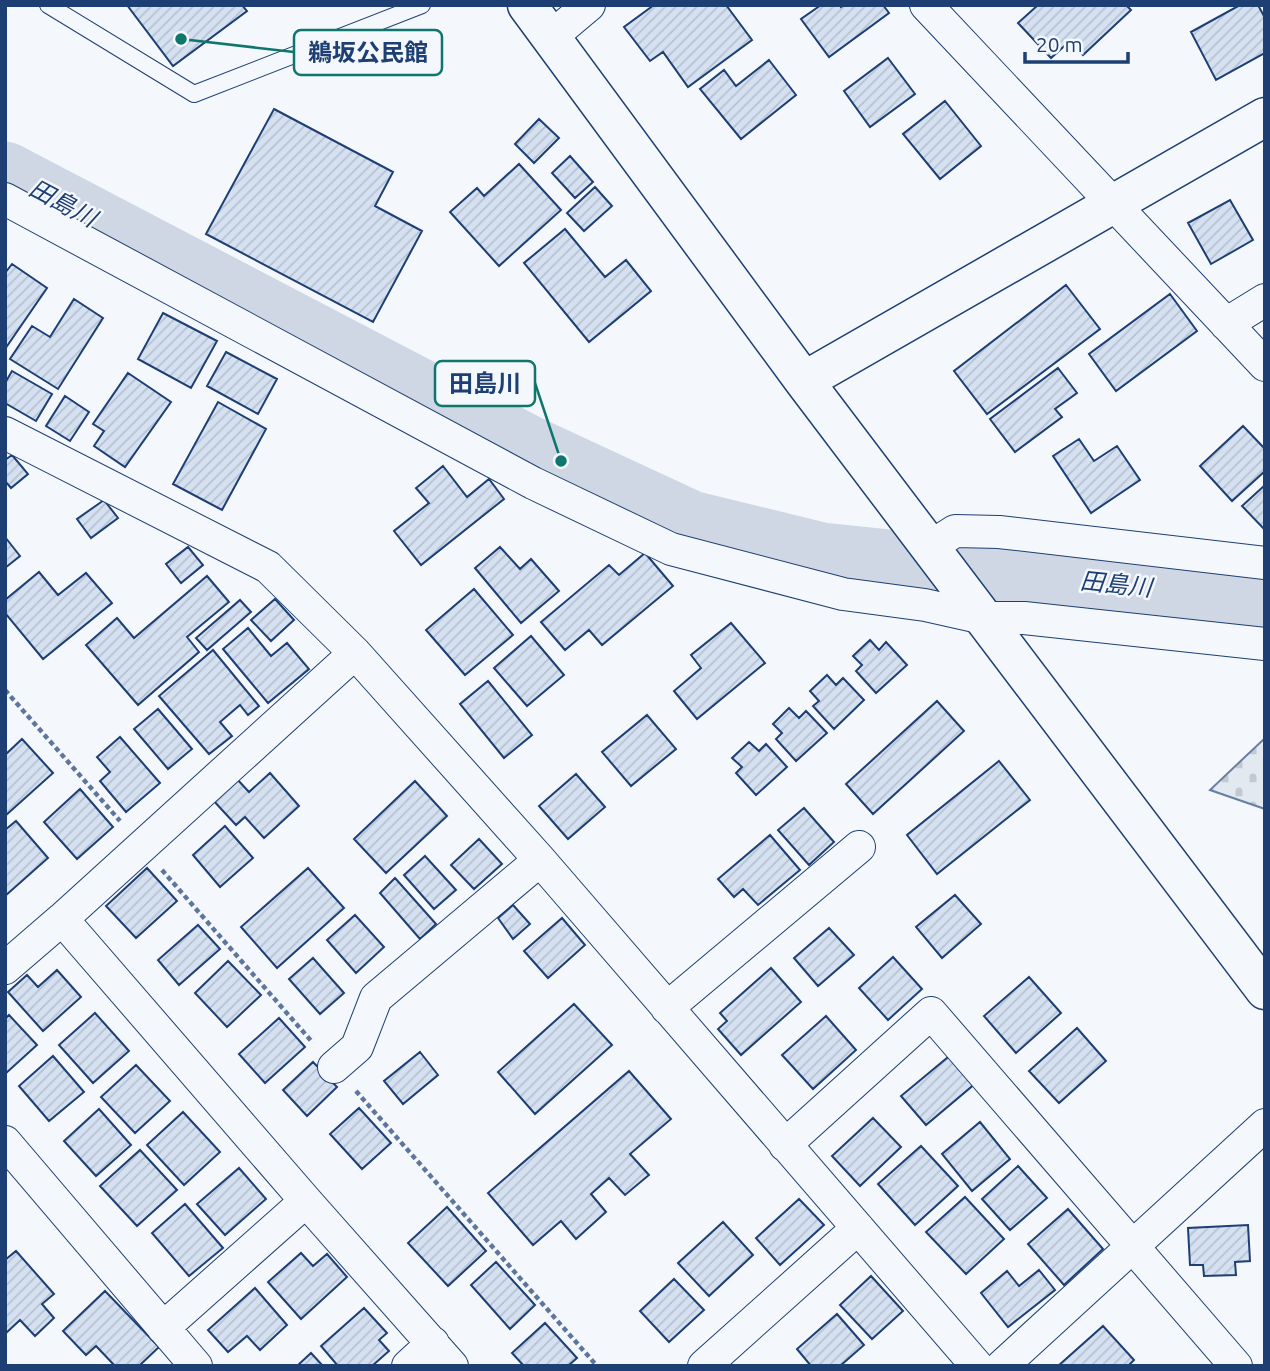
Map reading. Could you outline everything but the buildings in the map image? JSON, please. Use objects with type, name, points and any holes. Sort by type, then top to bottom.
[{"type":"street","points":[[527,5],[804,381],[1265,990]]},
{"type":"street","points":[[551,37],[589,5]]},
{"type":"street","points":[[926,5],[1265,365]]},
{"type":"street","points":[[804,381],[1265,117]]},
{"type":"street","points":[[5,199],[533,483],[671,549],[843,594],[925,605],[983,618],[1024,618],[1265,643]]},
{"type":"street","points":[[1226,324],[1265,300]]},
{"type":"street","points":[[5,433],[268,568],[355,653],[540,860],[977,1366]]},
{"type":"street","points":[[930,547],[955,531],[999,532],[1265,563]]},
{"type":"street","points":[[5,968],[355,653]]},
{"type":"street","points":[[667,1008],[859,847]]},
{"type":"street","points":[[334,1067],[357,1046],[376,998],[540,860]]},
{"type":"street","points":[[62,919],[442,1355],[408,1366]]},
{"type":"street","points":[[785,1145],[931,1013],[1236,1366]]},
{"type":"street","points":[[1002,1366],[1265,1125]]},
{"type":"street","points":[[5,1142],[196,1366]]},
{"type":"street","points":[[163,1328],[306,1201]]},
{"type":"street","points":[[704,1366],[858,1228]]},
{"type":"lane","points":[[48,5],[194,94],[422,5]]},
{"type":"path","points":[[5,690],[597,1366]]},
{"type":"green space","points":[[1265,738],[1265,809],[1210,790]]},
{"type":"waterway","name":"田島川","points":[[5,173],[525,445],[691,522],[822,554],[1265,600]]},
{"type":"place","name":"鵜坂公民館","points":[[181,39]]},
{"type":"place","name":"田島川","points":[[561,461]]}]
